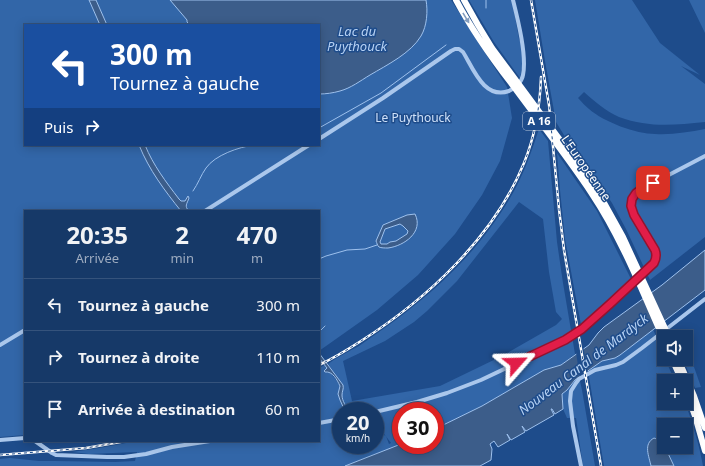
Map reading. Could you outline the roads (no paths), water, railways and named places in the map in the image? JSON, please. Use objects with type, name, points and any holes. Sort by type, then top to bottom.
[{"type":"highway","name":"L'Européenne","points":[[456,0],[470,24],[578,165],[609,210],[623,237],[632,263],[660,330]]},
{"type":"highway","name":"L'Européenne","points":[[464,0],[503,67],[591,192],[632,263],[665,330]]},
{"type":"highway","points":[[681,366],[692,389],[705,428]]},
{"type":"highway","points":[[693,410],[705,451]]},
{"type":"street","points":[[320,138],[455,49],[459,49],[463,52],[480,80],[488,89],[499,93],[512,90],[521,81],[523,70],[522,46],[516,9],[513,0]]},
{"type":"street","points":[[206,210],[307,146]]},
{"type":"street","points":[[384,410],[435,397],[470,384],[563,342],[582,329],[650,267],[656,259],[655,250],[632,210],[631,204],[635,195],[640,190],[705,156]]},
{"type":"street","points":[[581,466],[573,426],[570,396],[577,381],[595,370],[623,362],[705,300]]},
{"type":"street","points":[[0,345],[24,331]]},
{"type":"street","points":[[320,423],[332,421]]},
{"type":"street","points":[[0,440],[24,438]]},
{"type":"street","points":[[36,442],[52,454],[56,455],[107,457],[146,454],[172,447],[204,442]]},
{"type":"water","points":[[89,0],[96,0],[107,24],[100,24]]},
{"type":"water","name":"Lac du Puythouck","points":[[170,0],[426,0],[427,9],[425,28],[417,42],[411,48],[391,63],[348,88],[327,94],[320,94],[320,24],[189,24]]},
{"type":"water","points":[[139,146],[145,146],[156,166],[179,199],[181,201],[185,201],[188,196],[189,198],[186,206],[188,210],[180,210],[152,172]]},
{"type":"water","points":[[415,214],[417,221],[417,227],[411,237],[394,247],[379,247],[376,241],[383,225],[407,215]],"holes":[[[400,224],[408,231],[407,234],[396,241],[381,244],[380,242],[385,229]]]},
{"type":"water","name":"Nouveau Canal de Mardyck","points":[[705,250],[705,290],[620,355],[615,358],[602,361],[575,380],[562,394],[563,409],[555,414],[551,409],[554,415],[526,431],[522,426],[525,432],[511,440],[507,434],[510,440],[498,447],[494,441],[490,444],[492,449],[491,460],[480,466],[345,466],[376,454],[384,454],[384,451],[392,448],[392,454],[444,454],[444,425],[482,406],[544,370],[561,365],[589,345],[604,327],[662,285]]},
{"type":"water","points":[[320,354],[343,385],[342,397],[344,402],[341,402],[340,400],[338,394],[340,386],[336,379],[332,374],[324,371],[327,368],[320,359]]},
{"type":"water","points":[[654,438],[657,439],[657,454],[668,454],[674,466],[651,466],[648,447]]},
{"type":"waterway","points":[[486,0],[486,8]]},
{"type":"waterway","points":[[320,127],[381,93],[446,45]]},
{"type":"waterway","points":[[193,191],[206,168],[215,159],[235,150],[250,146]]},
{"type":"waterway","points":[[320,259],[347,250],[365,249],[377,245]]},
{"type":"waterway","points":[[320,331],[325,326]]},
{"type":"railway","points":[[531,0],[549,105],[564,250],[601,466]]},
{"type":"railway","points":[[320,364],[361,341],[410,306],[434,286],[477,241],[511,190],[524,163],[536,121],[541,77]]},
{"type":"railway","points":[[0,455],[86,448],[120,442]]},
{"type":"park label","name":"Le Puythouck","points":[[413,118]]}]
